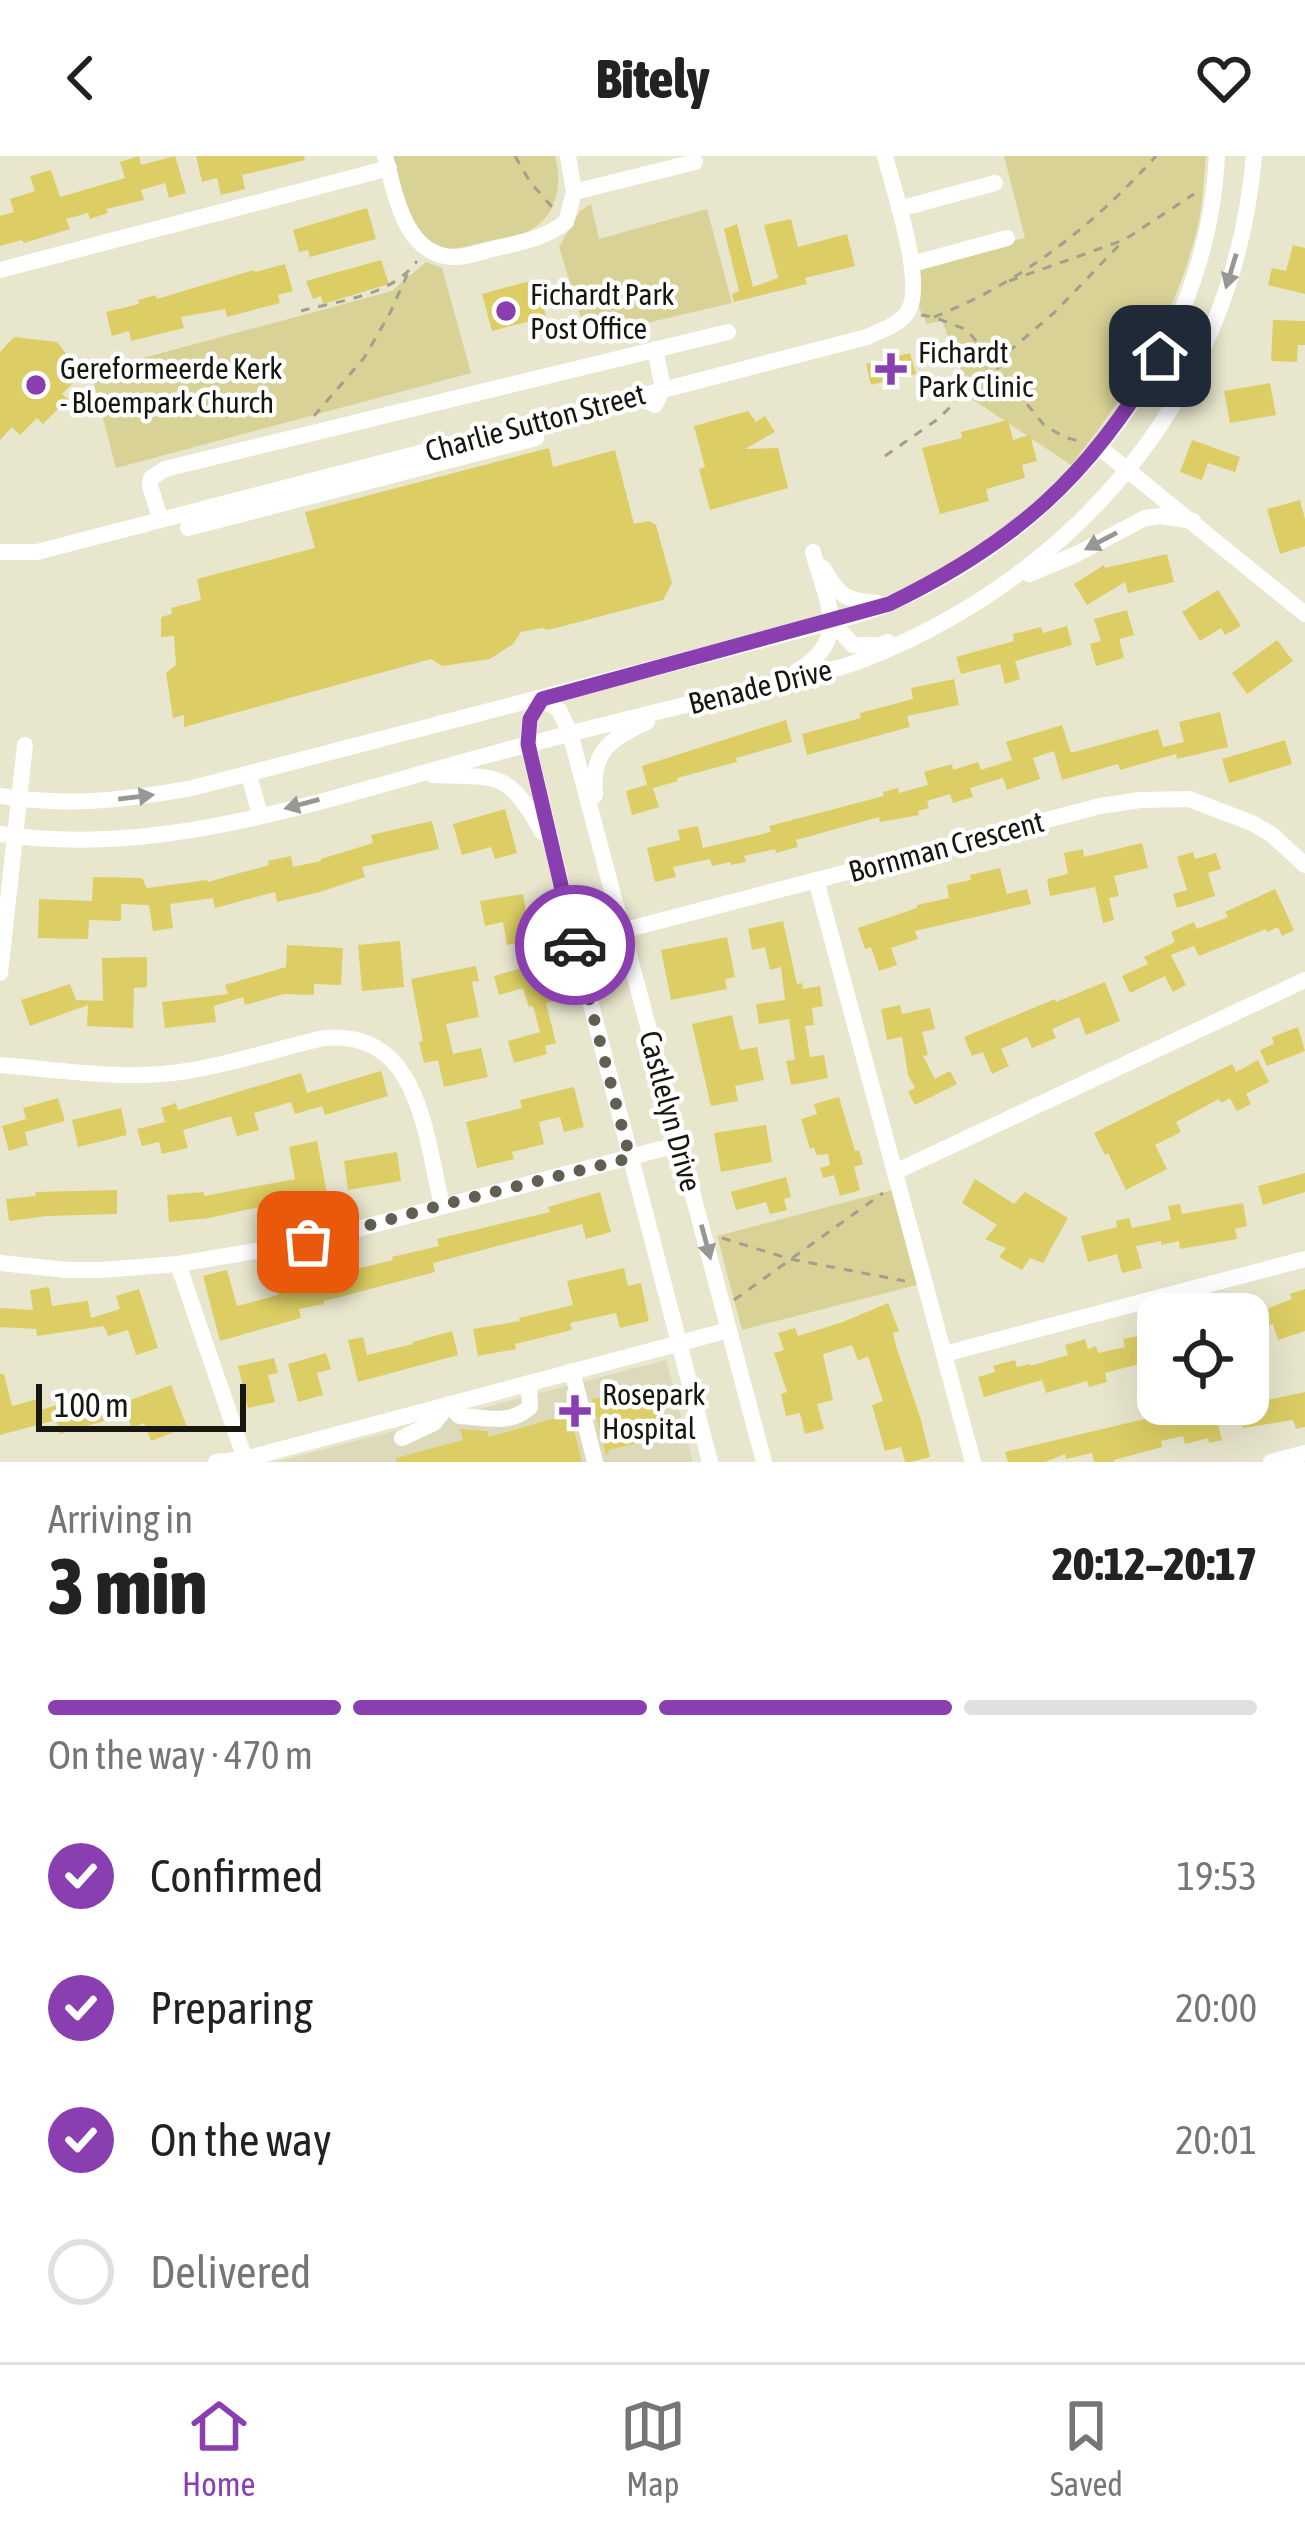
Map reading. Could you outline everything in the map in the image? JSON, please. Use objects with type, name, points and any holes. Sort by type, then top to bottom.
[{"type":"street","points":[[0,270],[387,162],[410,229],[425,250],[455,258],[549,235],[566,223],[574,192],[568,156]]},
{"type":"street","points":[[885,156],[912,264],[914,290],[907,313]]},
{"type":"street","name":"Benade Drive","points":[[0,796],[109,801],[249,775],[832,622],[889,604],[939,580],[1005,537],[1057,493],[1136,397],[1160,356],[1202,249],[1217,156]]},
{"type":"street","name":"Benade Drive","points":[[8,835],[84,841],[196,830],[824,671],[879,654],[945,622],[1010,581],[1063,539],[1129,469],[1187,380],[1207,339],[1225,293],[1257,156]]},
{"type":"street","points":[[574,192],[695,162]]},
{"type":"street","points":[[899,209],[995,183]]},
{"type":"street","points":[[912,264],[1007,238]]},
{"type":"street","name":"Charlie Sutton Street","points":[[0,552],[37,552],[178,518],[867,337],[907,313]]},
{"type":"street","points":[[536,438],[178,518],[150,486],[156,473],[728,332]]},
{"type":"street","points":[[655,349],[663,388]]},
{"type":"street","points":[[1099,447],[1305,614]]},
{"type":"street","points":[[1010,581],[1047,568],[1145,518],[1194,522]]},
{"type":"street","points":[[734,693],[812,663],[830,643],[832,622],[812,552],[837,591],[851,602],[889,604]]},
{"type":"street","points":[[832,622],[853,645],[880,645],[945,622]]},
{"type":"street","name":"Castlelyn Drive","points":[[710,1462],[574,943],[528,744],[530,719],[542,699],[560,710],[570,733],[764,1462]]},
{"type":"street","points":[[600,844],[593,770],[603,751],[617,736],[687,705]]},
{"type":"street","points":[[0,973],[8,835],[20,799],[25,745]]},
{"type":"street","points":[[415,774],[494,777],[508,783],[522,797],[551,847]]},
{"type":"street","points":[[249,775],[260,815]]},
{"type":"street","name":"Bornman Crescent","points":[[574,943],[1100,806],[1173,798],[1189,799],[1252,823],[1305,865]]},
{"type":"street","points":[[816,880],[973,1462]]},
{"type":"street","points":[[896,1177],[1305,980]]},
{"type":"street","points":[[0,1065],[154,1074],[188,1071],[324,1038],[363,1040],[396,1063],[413,1090],[442,1205]]},
{"type":"street","points":[[0,1263],[68,1270],[178,1264],[308,1242],[680,1144]]},
{"type":"street","points":[[944,1354],[1305,1259]]},
{"type":"street","points":[[178,1264],[245,1461]]},
{"type":"street","points":[[217,1462],[245,1461],[729,1330]]},
{"type":"street","points":[[572,1371],[595,1462]]},
{"type":"street","points":[[448,1404],[459,1416],[516,1417],[530,1407],[529,1383]]},
{"type":"street","points":[[401,1438],[434,1423],[448,1404]]},
{"type":"street","points":[[1271,1462],[1305,1454]]},
{"type":"path","points":[[515,156],[530,182],[566,223]]},
{"type":"path","points":[[934,317],[967,304],[1048,256],[1119,197],[1156,156]]},
{"type":"path","points":[[885,456],[938,419],[1055,312],[1124,240],[1216,180]]},
{"type":"path","points":[[1002,284],[1124,240]]},
{"type":"path","points":[[295,438],[364,358],[425,250]]},
{"type":"path","points":[[301,311],[388,287],[408,273]]},
{"type":"path","points":[[907,313],[967,330],[1044,425],[1064,437],[1099,447]]},
{"type":"path","points":[[723,1308],[896,1177]]},
{"type":"path","points":[[703,1232],[790,1259],[925,1284]]},
{"type":"shaded area","points":[[393,156],[555,156],[557,191],[542,221],[522,234],[461,248],[437,247],[413,220]]},
{"type":"shaded area","points":[[1004,156],[1206,156],[1199,221],[1165,320],[1132,380],[1071,465],[972,399],[942,321],[927,324],[914,297],[918,266],[1025,238]]},
{"type":"shaded area","points":[[591,204],[599,239],[707,209],[732,303],[587,337],[559,247],[580,211]]},
{"type":"shaded area","points":[[426,262],[442,268],[471,373],[116,468],[91,372],[392,291]]},
{"type":"shaded area","points":[[892,1190],[917,1285],[742,1330],[717,1236]]},
{"type":"shaded area","name":"Rosepark Hospital","points":[[666,1360],[693,1462],[275,1462]]},
{"type":"building","points":[[139,156],[141,165],[175,156],[186,193],[169,198],[165,183],[141,190],[144,200],[106,209],[108,213],[90,219],[88,213],[66,219],[70,229],[0,246],[0,216],[14,212],[10,199],[35,191],[30,176],[51,170],[60,197],[125,178],[120,162]]},
{"type":"building","points":[[196,156],[304,156],[305,160],[242,175],[245,189],[221,195],[217,178],[202,182]]},
{"type":"building","points":[[367,208],[376,239],[310,257],[308,250],[299,252],[293,230]]},
{"type":"building","points":[[791,219],[798,247],[847,234],[855,266],[734,302],[732,294],[739,291],[724,229],[737,224],[753,287],[778,278],[764,225]]},
{"type":"building","points":[[1293,245],[1305,248],[1305,294],[1268,285],[1272,268],[1286,271]]},
{"type":"building","points":[[381,260],[389,284],[323,304],[321,296],[313,299],[306,281]]},
{"type":"building","points":[[285,264],[293,291],[278,295],[280,303],[227,317],[225,309],[181,317],[184,328],[131,341],[129,331],[112,336],[106,312]]},
{"type":"building","points":[[537,279],[546,317],[492,331],[482,294]]},
{"type":"building","points":[[1273,320],[1305,321],[1305,345],[1298,345],[1297,362],[1271,361]]},
{"type":"building","name":"Gereformeerde Kerk - Bloempark Church","points":[[14,337],[57,342],[80,376],[62,394],[68,399],[43,424],[37,418],[20,435],[12,427],[0,440],[0,352]]},
{"type":"building","name":"Fichardt Park Clinic","points":[[910,353],[916,374],[871,385],[866,364]]},
{"type":"building","points":[[1270,383],[1276,415],[1230,423],[1224,391]]},
{"type":"building","points":[[748,411],[756,422],[765,416],[775,432],[745,449],[778,448],[788,488],[710,510],[694,426]]},
{"type":"building","points":[[1008,420],[1013,440],[1030,435],[1037,461],[1022,465],[1025,478],[986,489],[989,501],[940,514],[922,448]]},
{"type":"building","points":[[1192,440],[1240,457],[1235,472],[1208,463],[1202,480],[1180,472]]},
{"type":"building","points":[[549,448],[553,467],[615,450],[634,524],[649,521],[656,525],[672,583],[663,600],[548,630],[521,632],[513,644],[490,659],[442,666],[431,659],[184,727],[184,715],[173,718],[166,673],[176,665],[174,636],[161,637],[161,617],[172,614],[171,608],[201,600],[197,579],[315,548],[305,512]]},
{"type":"building","points":[[1300,500],[1305,546],[1280,554],[1267,509]]},
{"type":"building","points":[[1167,554],[1174,582],[1128,593],[1125,582],[1087,605],[1074,584],[1104,565]]},
{"type":"building","points":[[1218,590],[1241,626],[1225,635],[1221,628],[1200,641],[1182,612]]},
{"type":"building","points":[[1127,610],[1134,635],[1119,639],[1124,658],[1096,666],[1090,644],[1101,641],[1094,619]]},
{"type":"building","points":[[1067,626],[1072,645],[1015,661],[1020,679],[1005,684],[1000,664],[961,674],[956,657],[1014,641],[1013,634]]},
{"type":"building","points":[[1277,640],[1293,661],[1247,694],[1232,673]]},
{"type":"building","points":[[954,679],[959,705],[907,716],[910,727],[807,755],[802,734],[913,699],[911,688]]},
{"type":"building","points":[[1220,712],[1228,747],[1177,759],[1176,754],[1120,770],[1118,764],[1062,780],[1054,751],[1033,758],[1040,779],[1007,790],[1003,778],[970,788],[973,797],[953,803],[950,794],[927,801],[929,808],[918,811],[919,815],[880,822],[879,817],[796,840],[798,847],[744,856],[746,862],[712,866],[710,859],[673,867],[676,877],[655,882],[647,848],[680,840],[678,830],[698,826],[703,848],[771,832],[769,826],[884,796],[883,792],[928,785],[924,772],[952,764],[953,770],[978,762],[981,770],[1012,760],[1006,742],[1062,725],[1071,753],[1158,729],[1163,747],[1184,742],[1179,722]]},
{"type":"building","points":[[786,720],[792,742],[653,788],[659,807],[632,815],[626,791],[647,785],[642,766]]},
{"type":"building","points":[[1285,740],[1292,764],[1229,783],[1222,759]]},
{"type":"building","points":[[505,809],[517,853],[495,859],[491,847],[462,855],[453,824]]},
{"type":"building","points":[[432,821],[439,849],[362,867],[365,877],[320,892],[277,902],[275,892],[215,908],[213,898],[170,904],[173,928],[153,931],[149,905],[121,904],[121,921],[89,920],[88,939],[38,938],[39,899],[92,901],[93,877],[142,878],[147,888],[208,882],[291,856],[293,867],[321,861],[373,843],[371,835]]},
{"type":"building","points":[[1142,843],[1148,868],[1114,876],[1119,896],[1109,898],[1114,920],[1103,923],[1095,887],[1050,896],[1047,879],[1068,874],[1064,853],[1083,849],[1084,857]]},
{"type":"building","points":[[1193,852],[1195,859],[1216,853],[1221,869],[1208,873],[1215,896],[1177,908],[1173,894],[1187,890],[1177,857]]},
{"type":"building","points":[[1000,868],[1007,894],[1027,889],[1031,904],[915,931],[918,939],[891,948],[897,965],[879,971],[858,928],[949,898],[947,885]]},
{"type":"building","points":[[1275,889],[1294,930],[1282,936],[1278,927],[1266,929],[1199,956],[1194,946],[1171,955],[1186,985],[1173,992],[1165,976],[1130,993],[1122,976],[1148,964],[1144,957],[1175,942],[1171,932],[1194,922],[1197,929],[1228,917],[1225,912]]},
{"type":"building","points":[[523,894],[531,941],[507,945],[503,922],[485,926],[480,901]]},
{"type":"building","points":[[783,921],[797,984],[802,983],[803,989],[820,986],[823,1006],[812,1008],[814,1025],[805,1026],[810,1057],[824,1055],[828,1078],[791,1085],[786,1061],[795,1060],[789,1019],[759,1024],[756,1004],[785,1000],[781,967],[770,970],[765,947],[752,950],[748,929]]},
{"type":"building","points":[[727,937],[735,977],[725,979],[727,989],[671,1000],[661,950]]},
{"type":"building","points":[[400,941],[404,987],[362,991],[358,945]]},
{"type":"building","points":[[287,945],[343,948],[341,985],[314,984],[314,995],[284,994],[245,1005],[243,997],[214,1006],[216,1022],[165,1028],[162,1002],[228,994],[225,985],[286,967]]},
{"type":"building","points":[[147,957],[147,987],[134,988],[133,1028],[87,1026],[88,1005],[30,1026],[21,1000],[70,984],[76,1000],[103,1001],[102,958]]},
{"type":"building","points":[[549,960],[560,999],[546,1003],[556,1043],[545,1046],[547,1054],[514,1063],[508,1041],[540,1032],[523,988],[499,995],[494,976]]},
{"type":"building","points":[[476,966],[479,981],[472,982],[479,1017],[446,1024],[453,1054],[481,1048],[488,1077],[444,1087],[438,1060],[424,1063],[411,979]]},
{"type":"building","points":[[1105,982],[1120,1021],[1086,1035],[1079,1017],[1052,1029],[1056,1038],[1032,1048],[1027,1037],[1001,1049],[1009,1066],[992,1074],[983,1052],[972,1056],[964,1037]]},
{"type":"building","points":[[900,1005],[902,1014],[930,1008],[935,1029],[922,1032],[928,1055],[923,1056],[935,1079],[950,1071],[957,1084],[915,1105],[908,1092],[915,1088],[902,1037],[887,1040],[881,1009]]},
{"type":"building","points":[[732,1015],[740,1050],[757,1047],[764,1080],[735,1086],[738,1101],[711,1106],[692,1024]]},
{"type":"building","points":[[1298,1027],[1305,1051],[1267,1066],[1260,1050],[1274,1044],[1272,1037]]},
{"type":"building","points":[[1258,1060],[1269,1082],[1246,1094],[1251,1104],[1237,1111],[1230,1098],[1221,1103],[1219,1099],[1176,1122],[1181,1132],[1155,1145],[1167,1169],[1126,1190],[1094,1133],[1232,1064],[1236,1072]]},
{"type":"building","points":[[381,1071],[388,1096],[325,1115],[322,1106],[295,1114],[291,1102],[254,1113],[259,1130],[237,1136],[231,1116],[183,1130],[188,1148],[162,1154],[159,1142],[142,1146],[137,1129],[165,1122],[161,1108],[176,1103],[178,1110],[301,1073],[307,1093]]},
{"type":"building","points":[[574,1087],[584,1127],[564,1132],[560,1117],[539,1122],[544,1144],[512,1152],[514,1159],[477,1168],[466,1122],[522,1108],[520,1100]]},
{"type":"building","points":[[839,1097],[863,1164],[854,1167],[860,1190],[840,1196],[834,1175],[823,1178],[820,1168],[830,1165],[828,1154],[816,1155],[814,1147],[810,1149],[801,1119],[817,1114],[814,1104]]},
{"type":"building","points":[[58,1098],[65,1121],[25,1132],[28,1145],[9,1151],[2,1126],[26,1119],[23,1108]]},
{"type":"building","points":[[121,1108],[127,1135],[78,1147],[72,1120]]},
{"type":"building","points":[[766,1125],[772,1162],[721,1172],[714,1133]]},
{"type":"building","points":[[317,1141],[328,1198],[169,1222],[167,1195],[204,1192],[204,1196],[295,1179],[289,1147]]},
{"type":"building","points":[[397,1152],[401,1181],[348,1190],[344,1161]]},
{"type":"building","points":[[1305,1173],[1305,1192],[1263,1205],[1258,1186]]},
{"type":"building","points":[[786,1177],[791,1197],[784,1199],[787,1210],[770,1214],[766,1202],[736,1210],[731,1192]]},
{"type":"building","points":[[975,1179],[1014,1204],[1025,1192],[1068,1218],[1043,1263],[1030,1258],[1022,1270],[999,1257],[1006,1248],[985,1239],[997,1225],[962,1203]]},
{"type":"building","points":[[117,1190],[117,1214],[9,1221],[6,1199],[36,1196],[35,1192]]},
{"type":"building","points":[[600,1192],[611,1232],[586,1239],[582,1224],[433,1263],[435,1272],[299,1309],[301,1318],[220,1341],[203,1276],[227,1270],[237,1306],[278,1295],[274,1281],[317,1272],[319,1278],[393,1260],[439,1246],[437,1239],[550,1212],[548,1207]]},
{"type":"building","points":[[1243,1203],[1247,1226],[1235,1229],[1237,1239],[1180,1249],[1179,1241],[1136,1246],[1142,1268],[1122,1273],[1117,1254],[1088,1262],[1081,1236],[1117,1227],[1116,1221],[1129,1218],[1132,1228],[1171,1220],[1168,1206],[1180,1204],[1182,1214]]},
{"type":"building","points":[[624,1268],[628,1286],[641,1283],[649,1321],[620,1328],[616,1313],[570,1323],[572,1330],[515,1344],[516,1349],[478,1356],[473,1329],[573,1305],[567,1281]]},
{"type":"building","points":[[49,1287],[52,1306],[88,1301],[91,1318],[120,1309],[116,1296],[139,1289],[158,1348],[136,1355],[128,1330],[108,1336],[104,1326],[37,1336],[36,1329],[0,1327],[0,1308],[33,1310],[30,1290]]},
{"type":"building","points":[[1305,1289],[1305,1331],[1278,1340],[1273,1324],[1269,1326],[1269,1308],[1292,1299],[1290,1294]]},
{"type":"building","points":[[888,1303],[930,1457],[910,1462],[905,1462],[901,1447],[885,1451],[872,1405],[883,1401],[868,1356],[858,1361],[852,1345],[823,1354],[833,1400],[817,1404],[824,1429],[805,1434],[800,1413],[786,1416],[781,1394],[787,1392],[774,1353],[784,1350],[778,1333],[795,1328],[798,1336]]},
{"type":"building","points":[[452,1331],[458,1355],[358,1382],[348,1340],[363,1337],[367,1355]]},
{"type":"building","points":[[1137,1336],[1137,1365],[1105,1373],[1107,1382],[1089,1387],[1087,1381],[1046,1393],[1042,1380],[984,1397],[978,1377],[995,1372],[993,1366],[1015,1360],[1017,1367],[1030,1366],[1068,1355],[1065,1345],[1085,1339],[1088,1349],[1096,1346],[1098,1353],[1125,1347],[1123,1339]]},
{"type":"building","points":[[326,1353],[331,1369],[317,1373],[323,1395],[298,1402],[288,1364]]},
{"type":"building","points":[[274,1358],[278,1373],[268,1375],[275,1402],[248,1408],[238,1366]]},
{"type":"building","points":[[0,1374],[4,1374],[12,1406],[38,1399],[40,1410],[96,1394],[104,1421],[60,1434],[56,1420],[0,1435]]},
{"type":"building","points":[[653,1384],[666,1436],[608,1450],[606,1455],[592,1399]]},
{"type":"building","points":[[171,1385],[187,1427],[151,1441],[144,1423],[132,1428],[123,1403]]},
{"type":"building","points":[[1305,1392],[1305,1427],[1296,1429],[1293,1420],[1269,1424],[1269,1400]]},
{"type":"building","points":[[570,1414],[582,1462],[396,1462],[396,1458],[463,1440],[460,1429],[487,1431],[489,1437]]},
{"type":"building","points":[[1137,1421],[1137,1425],[1218,1425],[1222,1440],[1185,1444],[1183,1436],[1114,1462],[1094,1462],[1092,1453],[1066,1459],[1065,1454],[1045,1462],[1008,1462],[1005,1452]]},
{"type":"way so far","points":[[308,1242],[630,1158],[575,945]]},
{"type":"place","name":"Fichardt Park Post Office","points":[[506,311]]},
{"type":"place","name":"Fichardt Park Clinic","points":[[891,369]]},
{"type":"place","name":"Gereformeerde Kerk - Bloempark Church","points":[[36,385]]},
{"type":"place","name":"Rosepark Hospital","points":[[575,1411]]},
{"type":"route","points":[[575,945],[528,744],[530,719],[542,699],[889,604],[939,580],[1005,537],[1071,480],[1136,397],[1160,356]]}]
